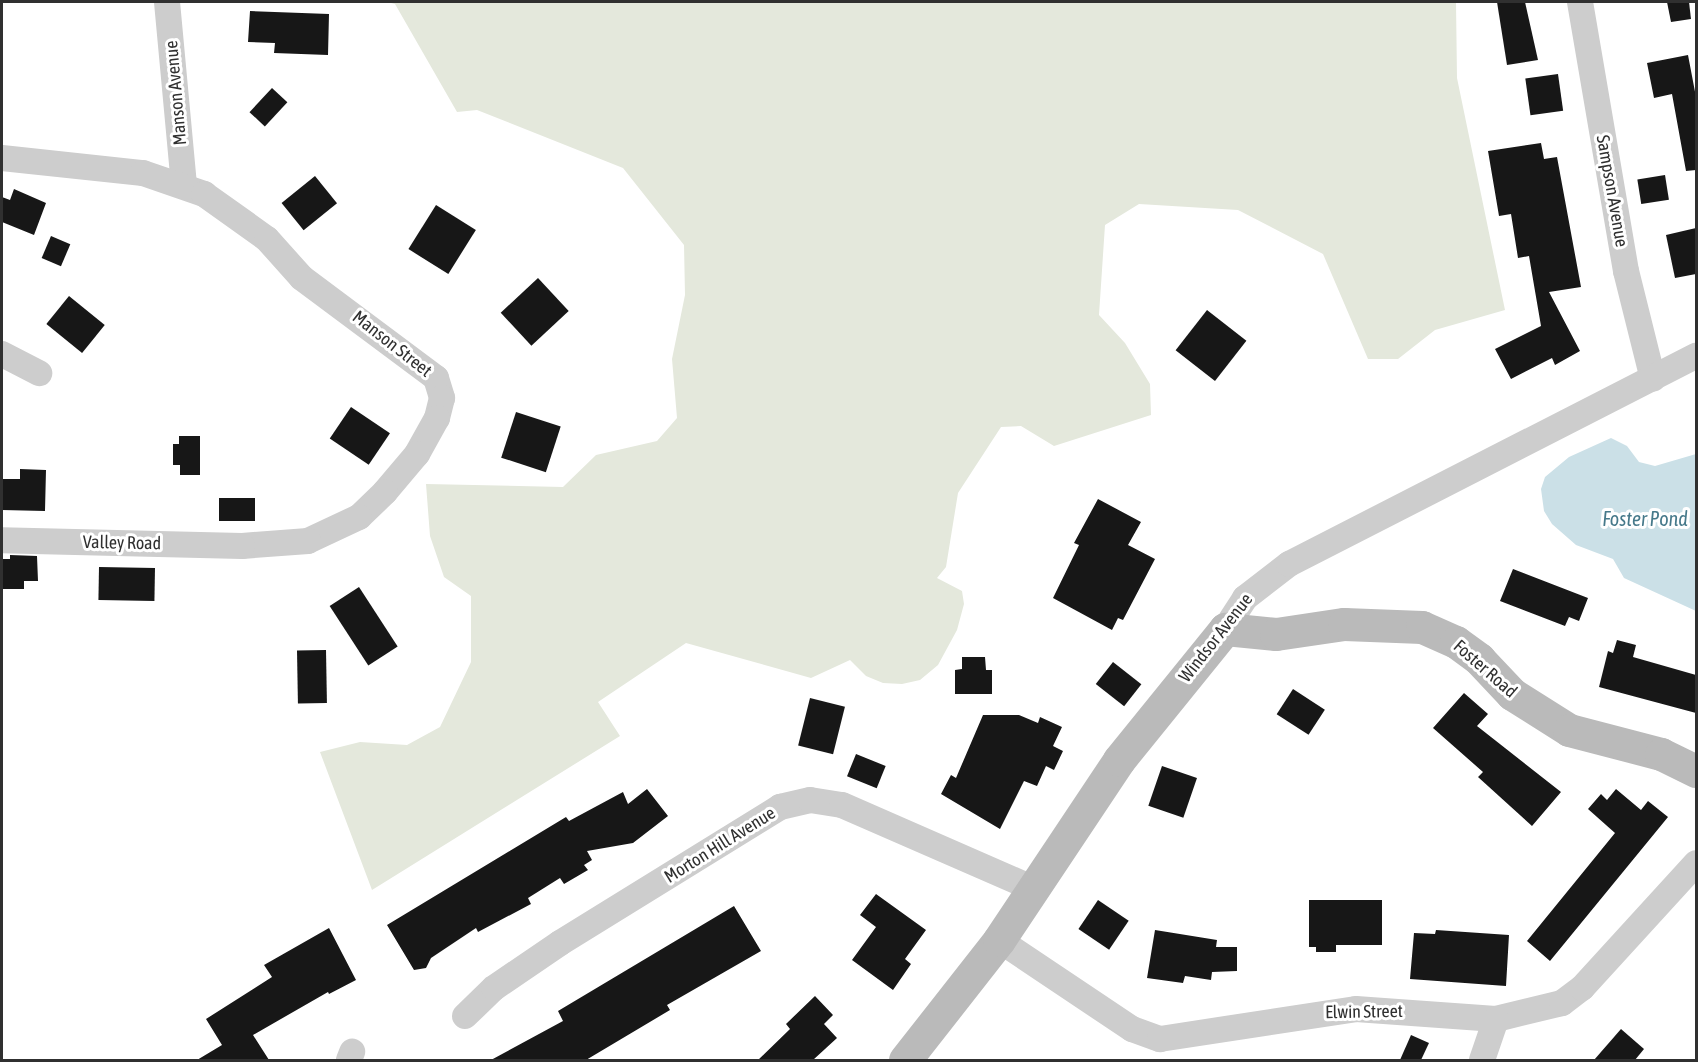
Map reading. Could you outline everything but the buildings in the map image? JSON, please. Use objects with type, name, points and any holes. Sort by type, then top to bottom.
[{"type":"street","name":"Manson Avenue","points":[[167,2],[184,184]]},
{"type":"street","name":"Sampson Avenue","points":[[1580,2],[1626,271],[1653,379]]},
{"type":"street","name":"Manson Street","points":[[2,158],[143,173],[184,184],[243,219],[302,278],[436,378],[442,398],[437,418],[417,454],[359,517],[308,541],[242,546]]},
{"type":"street","points":[[2,354],[39,373]]},
{"type":"street","name":"Windsor Avenue","points":[[905,1060],[999,940],[1119,760],[1225,629],[1240,603],[1289,564],[1696,356]]},
{"type":"street","name":"Valley Road","points":[[2,540],[242,546]]},
{"type":"street","name":"Foster Road","points":[[1225,629],[1275,634],[1344,624],[1422,627],[1456,642],[1479,659],[1512,694],[1569,730],[1660,754],[1696,771]]},
{"type":"street","name":"Morton Hill Avenue","points":[[465,1016],[494,988],[560,943],[780,807],[810,800],[842,805],[1034,889]]},
{"type":"street","name":"Elwin Street","points":[[999,940],[1132,1029],[1160,1039],[1356,1009],[1496,1019],[1562,1003],[1582,988],[1696,863]]},
{"type":"street","points":[[1482,1060],[1496,1019]]},
{"type":"shaded area","points":[[387,2],[1456,2],[1457,78],[1505,310],[1435,330],[1398,359],[1368,359],[1323,254],[1238,210],[1139,204],[1105,225],[1099,315],[1125,343],[1150,384],[1151,415],[1054,446],[1021,426],[1001,427],[958,493],[946,567],[937,578],[962,591],[964,604],[957,630],[938,665],[920,680],[902,684],[883,683],[866,676],[850,660],[811,678],[686,643],[598,702],[620,736],[372,890],[320,752],[360,742],[407,745],[440,727],[471,662],[471,596],[444,577],[430,536],[426,484],[563,487],[596,455],[657,441],[677,418],[672,359],[685,295],[684,245],[623,168],[477,110],[457,112],[395,4]]},
{"type":"water","name":"Foster Pond","points":[[1611,438],[1627,446],[1639,462],[1655,466],[1696,454],[1696,611],[1624,578],[1613,559],[1576,545],[1552,524],[1544,511],[1541,489],[1545,477],[1569,457]]}]
